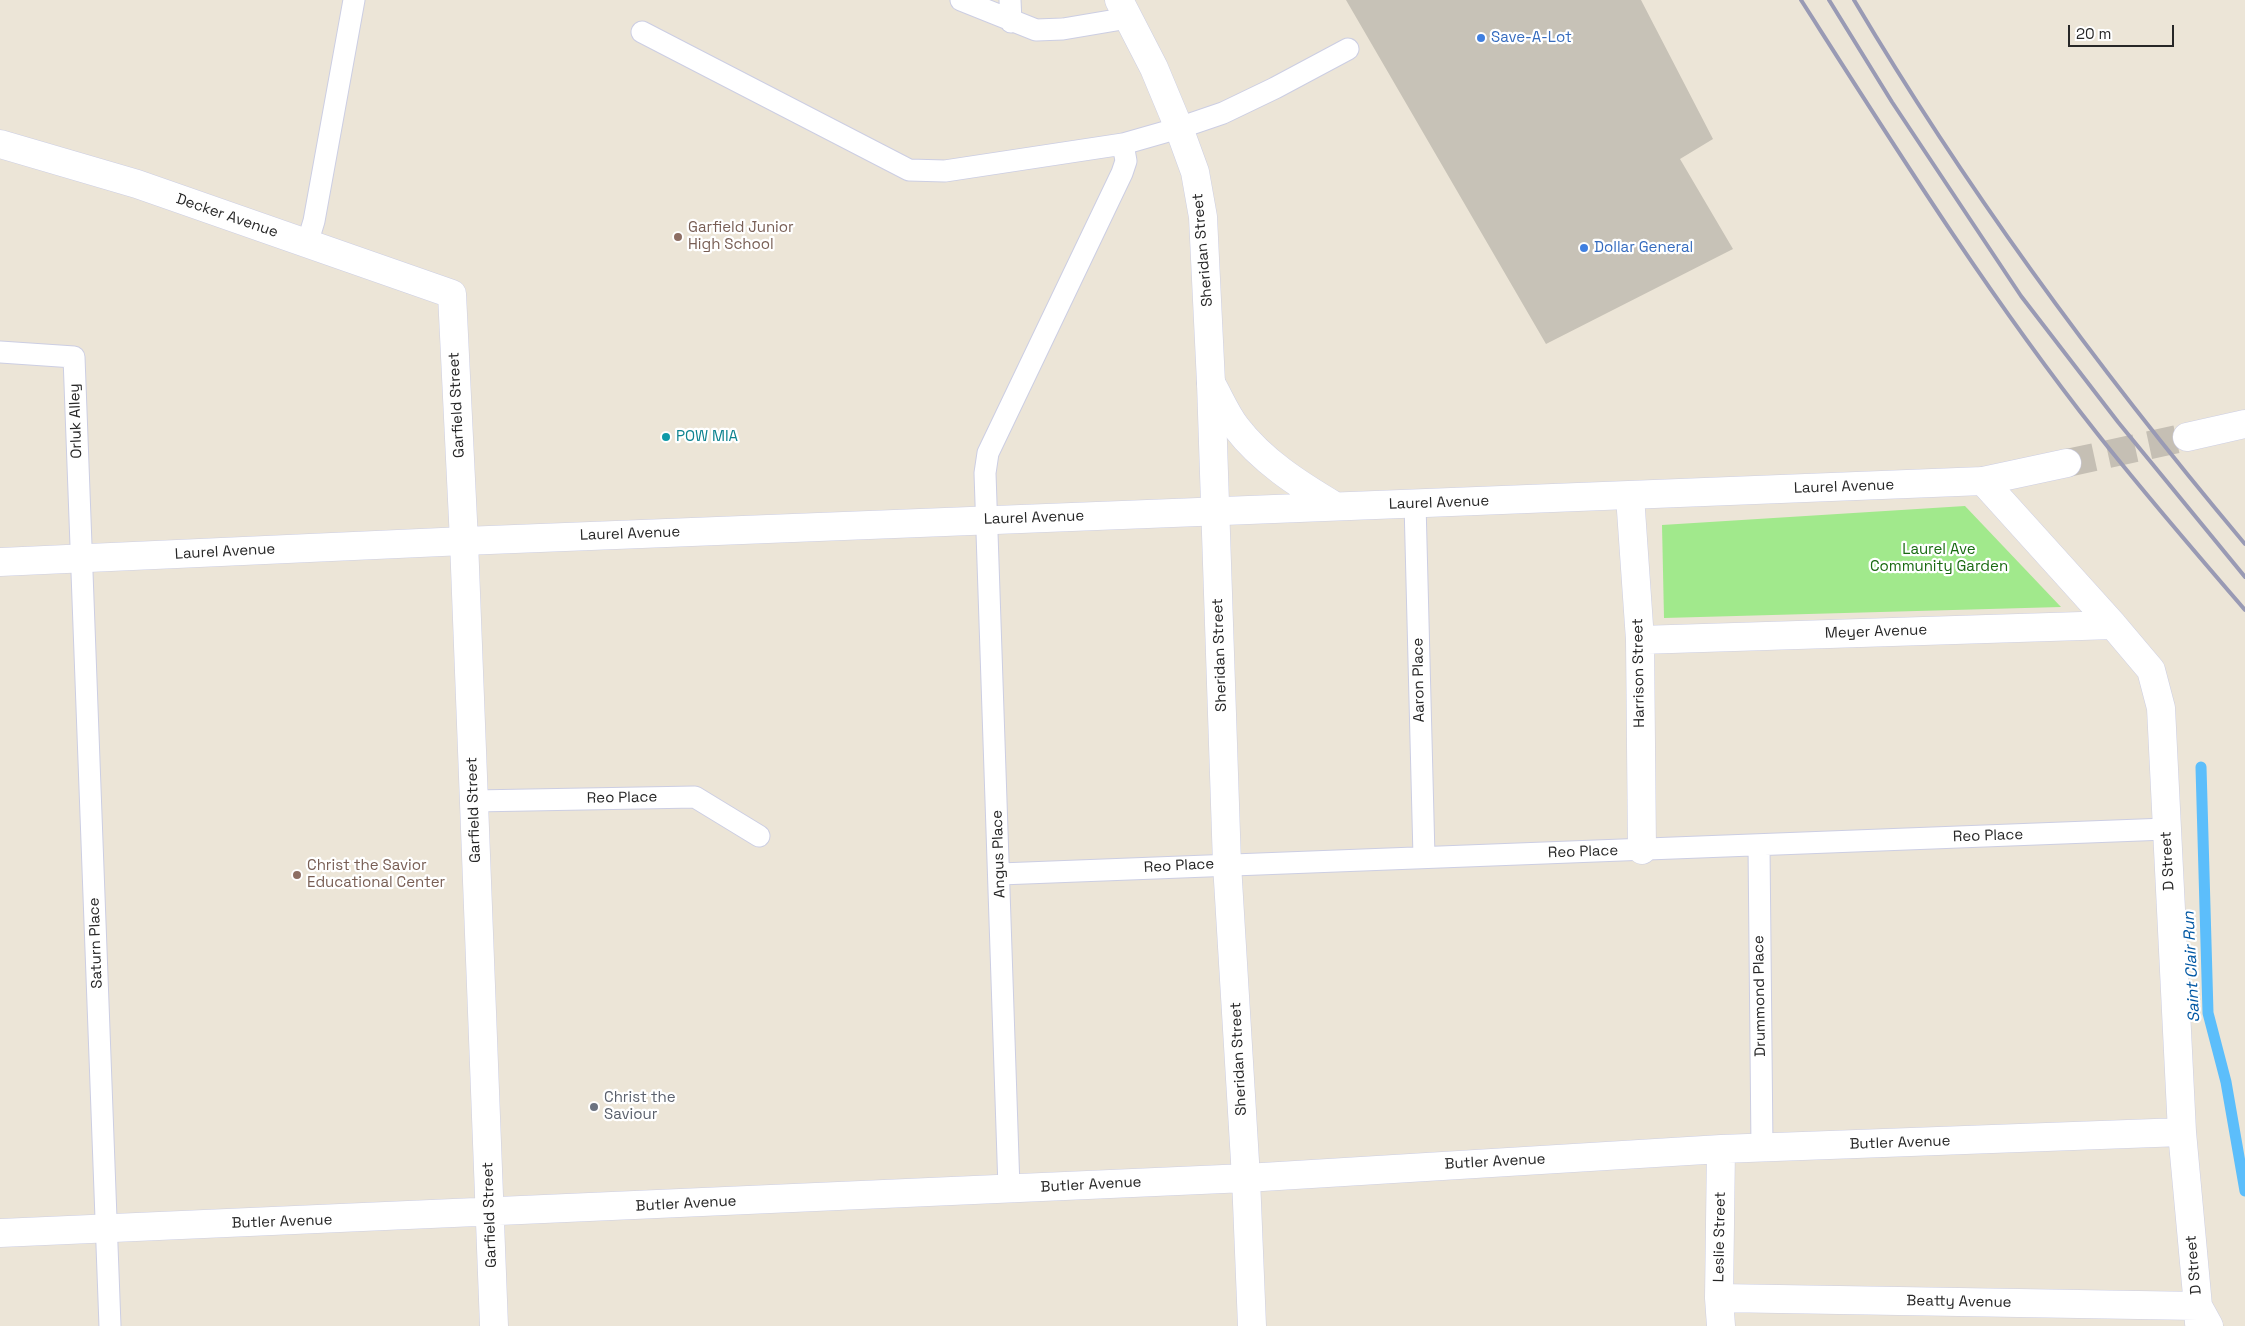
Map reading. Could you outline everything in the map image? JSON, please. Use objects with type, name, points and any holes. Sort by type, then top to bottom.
[{"type":"street","name":"Sheridan Street","points":[[1124,9],[1154,68],[1179,128],[1195,172],[1203,217],[1211,383],[1227,864],[1246,1178],[1252,1326]]},
{"type":"street","name":"Decker Avenue","points":[[0,144],[137,184],[452,294]]},
{"type":"street","name":"Garfield Street","points":[[452,294],[464,541],[494,1326]]},
{"type":"street","points":[[1211,383],[1235,425],[1257,452],[1294,481],[1335,506]]},
{"type":"street","points":[[2187,437],[2245,424]]},
{"type":"street","name":"Laurel Avenue","points":[[0,562],[986,519],[1630,496],[1983,481],[2067,463]]},
{"type":"street","name":"D Street","points":[[1983,481],[2151,670],[2161,708],[2182,1132],[2202,1319]]},
{"type":"street","name":"Harrison Street","points":[[1630,496],[1640,640],[1642,850]]},
{"type":"street","name":"Meyer Avenue","points":[[1640,640],[2113,625]]},
{"type":"street","name":"Butler Avenue","points":[[0,1233],[490,1213],[1246,1178],[1721,1149],[2182,1132]]},
{"type":"street","name":"Leslie Street","points":[[1721,1149],[1719,1298],[1721,1326]]},
{"type":"street","name":"Beatty Avenue","points":[[1719,1298],[2202,1319]]},
{"type":"lane","points":[[307,244],[314,221],[354,0]]},
{"type":"lane","points":[[961,0],[1011,22],[1036,30],[1063,29],[1124,9]]},
{"type":"lane","points":[[1010,0],[1011,22]]},
{"type":"lane","points":[[642,32],[910,170],[945,171],[1123,144],[1179,128],[1223,112],[1275,88],[1348,49]]},
{"type":"lane","name":"Angus Place","points":[[1009,1188],[1000,874],[985,473],[988,453],[1122,173],[1126,161],[1123,144]]},
{"type":"lane","name":"Orluk Alley","points":[[0,352],[74,357],[81,559]]},
{"type":"lane","name":"Aaron Place","points":[[1415,503],[1424,857]]},
{"type":"lane","name":"Saturn Place","points":[[81,559],[110,1326]]},
{"type":"lane","name":"Reo Place","points":[[474,801],[695,797],[759,836]]},
{"type":"lane","name":"Reo Place","points":[[1000,874],[2166,828]]},
{"type":"lane","name":"Drummond Place","points":[[1759,845],[1762,1148]]},
{"type":"green space","name":"Laurel Ave Community Garden","points":[[1965,506],[2061,607],[1664,618],[1662,525]]},
{"type":"building","points":[[1346,0],[1641,0],[1713,139],[1680,159],[1733,249],[1546,344]]},
{"type":"waterway","name":"Saint Clair Run","points":[[2201,767],[2208,1013],[2226,1082],[2245,1191]]},
{"type":"tunnel","points":[[2067,463],[2187,437]]},
{"type":"railway","points":[[1801,0],[1943,220],[2056,380],[2114,455],[2245,610]]},
{"type":"railway","points":[[1829,0],[1892,102],[2021,296],[2118,422],[2245,577]]},
{"type":"railway","points":[[1854,0],[1943,142],[2038,280],[2139,414],[2245,544]]},
{"type":"place","name":"Save-A-Lot","points":[[1481,38]]},
{"type":"place","name":"Garfield Junior High School","points":[[678,237]]},
{"type":"place","name":"Dollar General","points":[[1584,248]]},
{"type":"place","name":"POW MIA","points":[[666,437]]},
{"type":"place","name":"Christ the Savior Educational Center","points":[[297,875]]},
{"type":"place","name":"Christ the Saviour","points":[[594,1107]]}]
